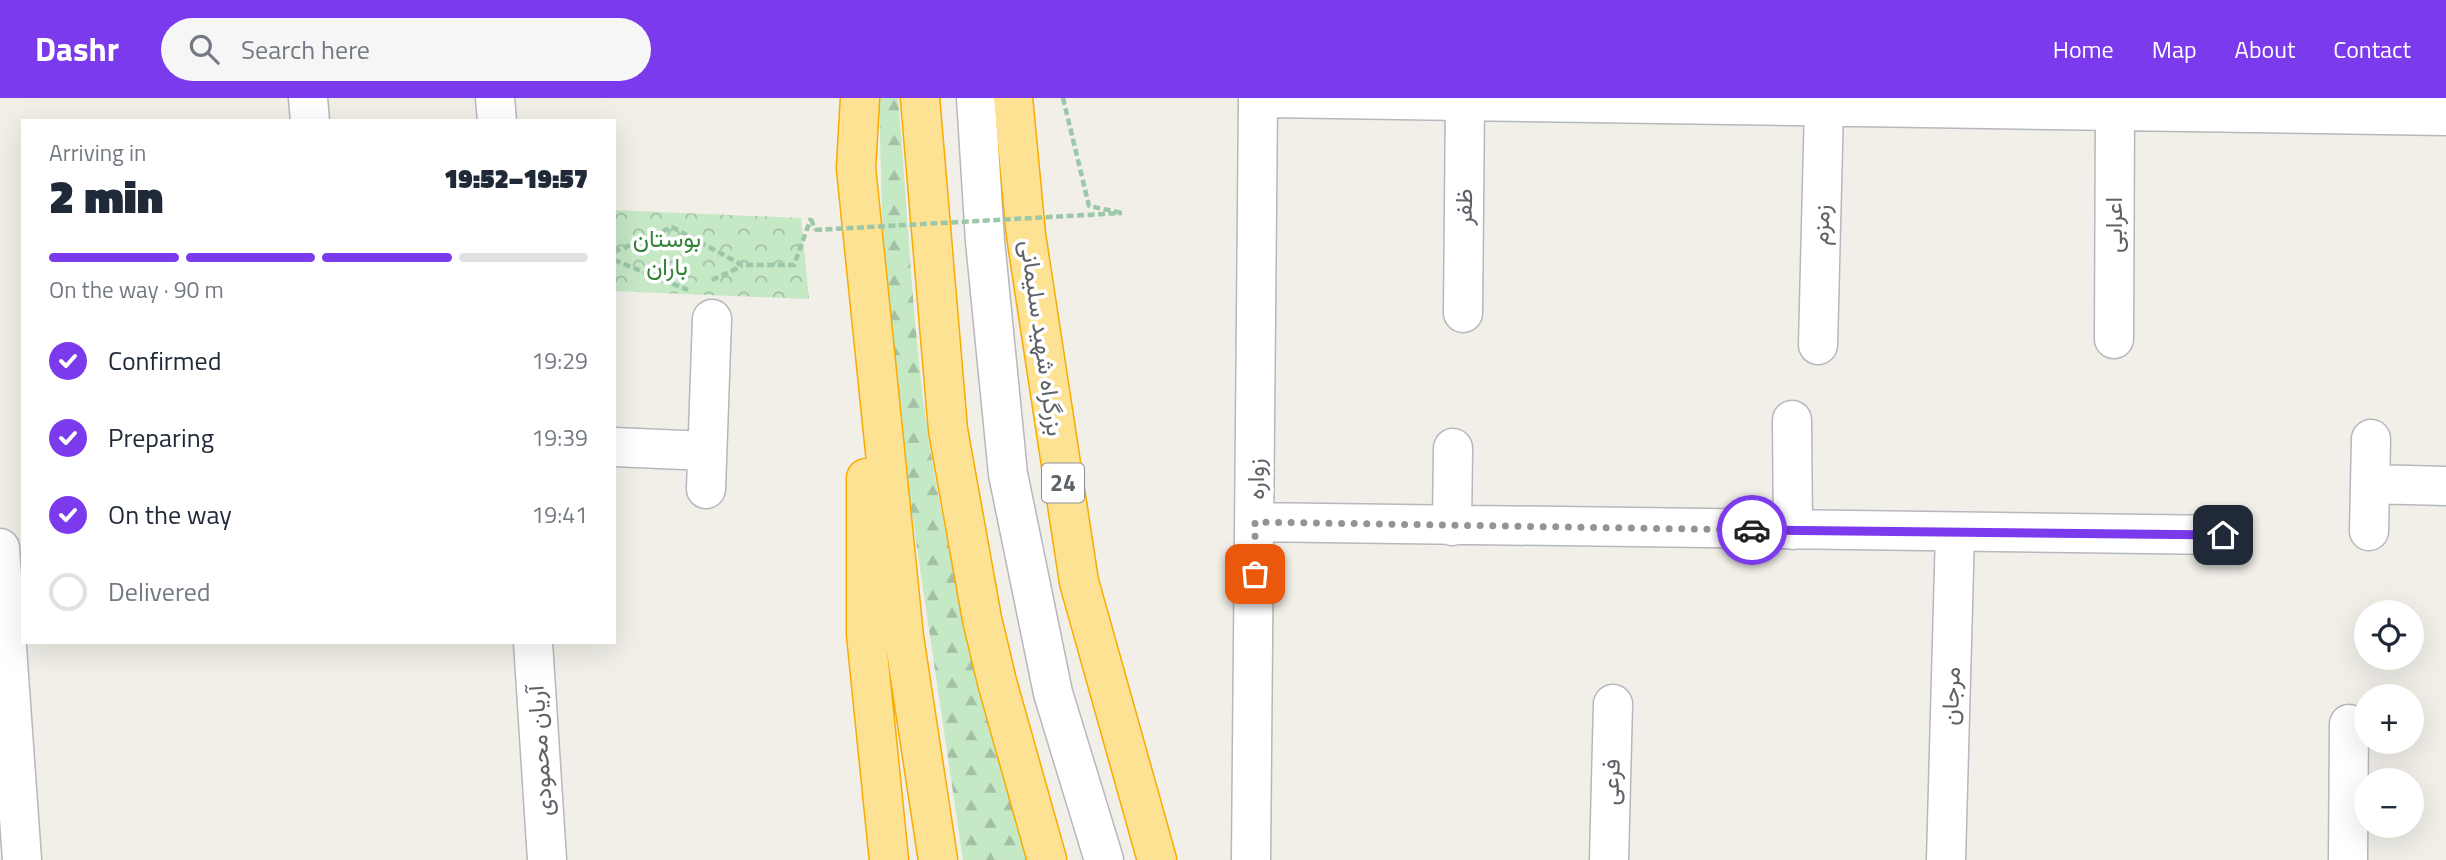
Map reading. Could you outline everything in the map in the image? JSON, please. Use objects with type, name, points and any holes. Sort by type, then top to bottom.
[{"type":"highway","points":[[860,98],[856,168],[867,276],[904,637],[938,860]]},
{"type":"highway","points":[[920,98],[948,430],[982,619],[1047,860]]},
{"type":"highway","name":"بزرگراه شهید سلیمانی","points":[[1013,98],[1026,234],[1079,582],[1157,860]]},
{"type":"highway","points":[[867,276],[866,634],[889,860]]},
{"type":"highway","points":[[1130,771],[1173,860]]},
{"type":"street","points":[[308,98],[310,119]]},
{"type":"street","points":[[495,98],[497,119]]},
{"type":"street","points":[[957,98],[975,362],[988,468],[1024,661],[1045,746],[1080,860]]},
{"type":"street","points":[[976,98],[985,241],[1008,474],[1054,693],[1104,860]]},
{"type":"street","name":"زواره","points":[[1251,860],[1258,98]]},
{"type":"street","points":[[1265,98],[1623,101],[1824,106],[1972,103],[2115,111],[2341,106],[2446,116]]},
{"type":"street","name":"ظفر","points":[[1463,313],[1465,101]]},
{"type":"street","name":"زمزم","points":[[1818,345],[1824,106]]},
{"type":"street","name":"اعرابی","points":[[2114,339],[2115,111]]},
{"type":"street","points":[[706,302],[706,489]]},
{"type":"street","points":[[1792,420],[1793,530]]},
{"type":"street","points":[[2369,531],[2371,439]]},
{"type":"street","points":[[616,447],[707,451]]},
{"type":"street","points":[[1452,526],[1453,448]]},
{"type":"street","points":[[2370,484],[2446,486]]},
{"type":"street","points":[[1255,522],[2223,535]]},
{"type":"street","name":"مرجان","points":[[1946,860],[1955,532]]},
{"type":"street","points":[[0,548],[22,860]]},
{"type":"street","name":"آریان محمودی","points":[[533,644],[547,860]]},
{"type":"street","name":"فرعی","points":[[1609,860],[1613,704]]},
{"type":"street","points":[[2348,724],[2348,860]]},
{"type":"path","points":[[711,280],[744,265],[794,265],[811,218],[815,230],[1122,214],[1089,206],[1063,98]]},
{"type":"path","points":[[616,250],[673,227],[744,265]]},
{"type":"path","points":[[616,261],[689,290],[706,302]]},
{"type":"green space","points":[[879,98],[898,98],[918,356],[938,495],[973,652],[1029,860],[963,860],[902,446],[883,249]]},
{"type":"green space","name":"بوستان باران","points":[[616,210],[801,218],[809,299],[616,291]]},
{"type":"way so far","points":[[1255,574],[1255,522],[1752,530]]},
{"type":"route","points":[[1752,530],[2223,535]]}]
